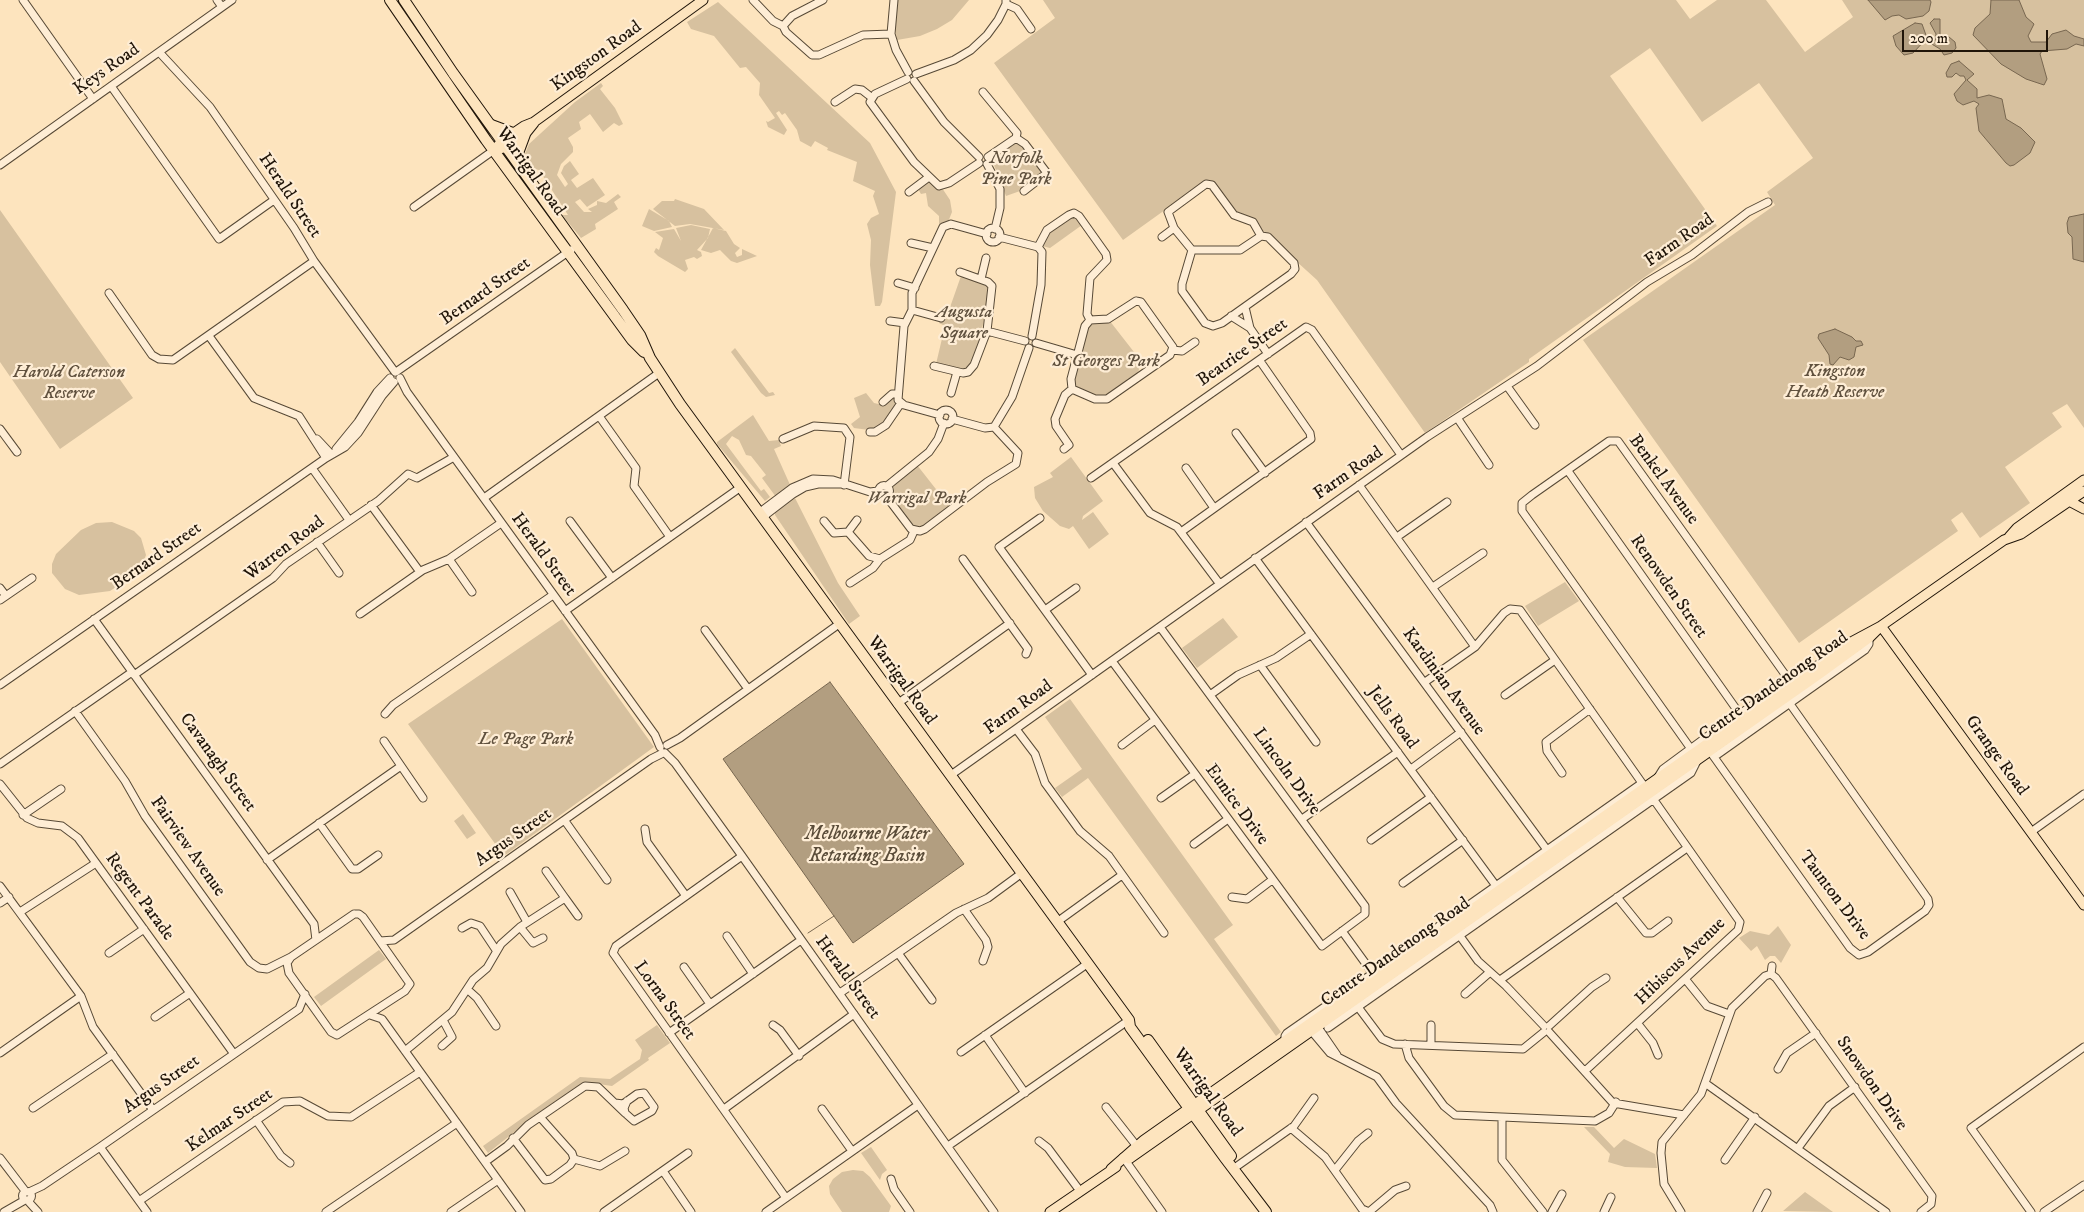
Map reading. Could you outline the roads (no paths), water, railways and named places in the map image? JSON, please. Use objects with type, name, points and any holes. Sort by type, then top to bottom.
[{"type":"highway","name":"Warrigal Road","points":[[390,0],[494,150],[568,252],[632,340],[650,358]]},
{"type":"highway","name":"Warrigal Road","points":[[404,0],[490,124],[624,310],[640,335],[650,358],[740,487],[1128,1020],[1139,1028],[1266,1212]]},
{"type":"main road","name":"Kingston Road","points":[[505,144],[514,133],[534,122],[697,1]]},
{"type":"main road","name":"Kingston Road","points":[[494,150],[526,133],[534,122]]},
{"type":"main road","points":[[490,124],[514,133]]},
{"type":"main road","points":[[516,160],[526,133]]},
{"type":"main road","name":"Centre Dandenong Road","points":[[2009,537],[2021,534],[2081,492],[2084,480]]},
{"type":"main road","name":"Centre Dandenong Road","points":[[1648,791],[1658,780],[1710,752],[1742,717],[1786,698],[1812,673],[1854,641],[1881,626],[2009,537],[2017,528],[2081,492]]},
{"type":"main road","points":[[2069,501],[2084,509]]},
{"type":"main road","name":"Centre Dandenong Road","points":[[1377,979],[1456,931],[1500,891],[1648,791],[1697,762],[1869,638],[1881,626]]},
{"type":"main road","name":"Grange Road","points":[[1881,626],[2084,905]]},
{"type":"main road","name":"Centre Dandenong Road","points":[[1195,1110],[1285,1044],[1355,1002],[1377,979],[1411,949],[1456,931]]},
{"type":"main road","name":"Centre Dandenong Road","points":[[1050,1212],[1313,1027]]},
{"type":"street","points":[[23,0],[93,99]]},
{"type":"street","points":[[217,0],[222,7]]},
{"type":"street","name":"Keys Road","points":[[0,165],[232,0]]},
{"type":"street","points":[[753,0],[774,21],[784,26],[786,32],[812,55],[820,55],[863,35],[891,34]]},
{"type":"street","points":[[784,26],[792,16],[811,2],[823,0]]},
{"type":"street","points":[[894,0],[891,34],[907,75]]},
{"type":"street","points":[[915,77],[954,60],[970,50],[987,35],[1006,2],[1017,9],[1031,29]]},
{"type":"street","name":"Herald Street","points":[[158,52],[210,108],[395,377],[742,856],[994,1212]]},
{"type":"street","points":[[871,97],[913,71],[944,122],[979,160]]},
{"type":"street","points":[[111,86],[219,239],[274,200]]},
{"type":"street","points":[[835,102],[856,89],[862,90],[871,97],[872,108],[936,184],[944,186],[984,155],[1000,189],[1000,208],[995,229]]},
{"type":"street","points":[[984,92],[1015,128],[1016,138]]},
{"type":"street","points":[[987,160],[1016,138]]},
{"type":"street","points":[[1016,138],[1025,144],[1047,173],[1024,191]]},
{"type":"street","points":[[414,207],[494,150]]},
{"type":"street","points":[[909,192],[929,177]]},
{"type":"street","points":[[1192,250],[1174,228],[1168,215],[1171,208],[1209,184],[1234,215],[1253,222],[1261,236]]},
{"type":"street","name":"Farm Road","points":[[951,776],[1401,455],[1458,419],[1584,332],[1648,282],[1692,255],[1748,212],[1768,202]]},
{"type":"street","points":[[1038,247],[1047,230],[1069,214],[1079,216],[1106,254],[1107,260],[1090,278],[1087,314],[1090,320]]},
{"type":"street","points":[[940,415],[901,403],[897,394],[905,323],[912,310],[911,298],[941,230],[947,224],[986,234]]},
{"type":"street","points":[[1162,237],[1174,228]]},
{"type":"street","points":[[986,234],[989,230],[995,229]]},
{"type":"street","points":[[995,229],[998,231],[999,237]]},
{"type":"street","points":[[986,234],[988,240],[992,242],[999,237]]},
{"type":"street","points":[[1261,236],[1268,237],[1294,263],[1295,269],[1291,274],[1245,307],[1213,326],[1205,323],[1182,291],[1182,284],[1192,250],[1240,250],[1261,236]]},
{"type":"street","points":[[999,237],[1038,247],[1042,252],[1041,285],[1032,336]]},
{"type":"street","points":[[911,243],[933,248]]},
{"type":"street","name":"Bernard Street","points":[[0,685],[328,456],[350,433],[370,400],[395,377],[413,362],[577,246]]},
{"type":"street","points":[[981,279],[986,258]]},
{"type":"street","points":[[108,293],[156,359],[176,359],[314,261]]},
{"type":"street","points":[[934,366],[964,374],[972,370],[987,331],[993,290],[990,284],[981,279],[960,272]]},
{"type":"street","points":[[898,283],[915,288]]},
{"type":"street","points":[[1072,389],[1096,399],[1106,400],[1170,355],[1173,347],[1141,302],[1132,302],[1108,319],[1090,320]]},
{"type":"street","points":[[1245,307],[1250,328],[1268,354]]},
{"type":"street","points":[[912,310],[941,318]]},
{"type":"street","points":[[1231,316],[1250,328]]},
{"type":"street","points":[[1072,389],[1071,379],[1077,355],[1086,326],[1090,320]]},
{"type":"street","points":[[890,321],[905,323]]},
{"type":"street","name":"Beatrice Street","points":[[1091,478],[1304,329],[1310,328],[1401,455]]},
{"type":"street","points":[[987,331],[1025,341],[1029,348],[1012,397],[994,427]]},
{"type":"street","points":[[209,336],[256,400],[296,414],[328,456]]},
{"type":"street","points":[[1025,341],[1028,336],[1032,336]]},
{"type":"street","points":[[1029,348],[1034,347],[1036,343],[1036,338],[1032,336]]},
{"type":"street","points":[[1172,350],[1182,351],[1195,342]]},
{"type":"street","points":[[1036,343],[1077,355]]},
{"type":"street","points":[[1181,532],[1314,438],[1260,360]]},
{"type":"street","points":[[951,393],[957,372]]},
{"type":"street","points":[[484,498],[660,373]]},
{"type":"street","points":[[1506,386],[1535,425]]},
{"type":"street","points":[[1068,448],[1056,426],[1055,419],[1065,395],[1072,389]]},
{"type":"street","points":[[883,402],[892,394],[897,394]]},
{"type":"street","points":[[870,432],[875,432],[886,425],[901,403]]},
{"type":"street","points":[[940,415],[944,411],[948,411],[952,415],[952,419]]},
{"type":"street","points":[[940,415],[940,419],[944,423]]},
{"type":"street","points":[[599,416],[636,468],[634,486],[670,537]]},
{"type":"street","points":[[952,419],[985,428],[994,427]]},
{"type":"street","points":[[944,423],[948,423],[952,419]]},
{"type":"street","points":[[1458,419],[1489,465]]},
{"type":"street","points":[[878,491],[881,486],[887,486],[929,452],[938,439],[944,423]]},
{"type":"street","points":[[782,439],[814,426],[844,428],[850,438],[842,484]]},
{"type":"street","points":[[914,531],[925,528],[987,482],[1016,464],[1018,453],[994,427]]},
{"type":"street","points":[[0,429],[17,452]]},
{"type":"street","points":[[1236,433],[1265,473]]},
{"type":"street","name":"Benkel Avenue","points":[[1691,749],[1520,507],[1523,502],[1609,441],[1615,440],[1619,442],[1789,680]]},
{"type":"street","name":"Warren Road","points":[[0,764],[272,578],[286,564],[371,505],[408,474],[417,478],[454,457]]},
{"type":"street","points":[[1113,463],[1150,512],[1172,523],[1181,532],[1219,583]]},
{"type":"street","points":[[312,468],[349,520]]},
{"type":"street","points":[[1186,468],[1214,508]]},
{"type":"street","name":"Renowden Street","points":[[1568,471],[1742,717]]},
{"type":"street","points":[[761,514],[806,487],[818,484],[842,484],[870,492],[878,491]]},
{"type":"street","points":[[1359,485],[1475,647],[1424,682]]},
{"type":"street","points":[[886,496],[889,491],[887,486]]},
{"type":"street","points":[[565,611],[740,487]]},
{"type":"street","points":[[878,491],[881,496],[886,496],[908,526],[914,531]]},
{"type":"street","points":[[1397,537],[1447,502]]},
{"type":"street","points":[[371,505],[420,572]]},
{"type":"street","points":[[1040,518],[999,547],[1092,675]]},
{"type":"street","points":[[824,521],[834,533],[848,532],[857,520]]},
{"type":"street","points":[[570,521],[612,578]]},
{"type":"street","name":"Kardinian Avenue","points":[[1306,522],[1551,855]]},
{"type":"street","points":[[360,614],[420,572],[449,559],[501,523]]},
{"type":"street","points":[[850,583],[873,568],[880,559],[910,540],[914,531]]},
{"type":"street","points":[[848,532],[869,556],[880,559]]},
{"type":"street","points":[[317,542],[339,573]]},
{"type":"street","points":[[1433,588],[1483,553]]},
{"type":"street","name":"Jells Road","points":[[1255,558],[1500,891]]},
{"type":"street","points":[[449,559],[472,592]]},
{"type":"street","points":[[963,559],[1028,649],[1026,654]]},
{"type":"street","points":[[0,588],[3,598],[32,578]]},
{"type":"street","points":[[1045,610],[1076,588]]},
{"type":"street","points":[[385,714],[393,705],[553,595]]},
{"type":"street","name":"Hibiscus Avenue","points":[[1475,647],[1504,613],[1510,609],[1520,610],[1740,925],[1738,930],[1686,980],[1586,1072]]},
{"type":"street","name":"Cavanagh Street","points":[[94,619],[314,924],[329,932]]},
{"type":"street","points":[[898,704],[1010,623]]},
{"type":"street","name":"Argus Street","points":[[394,940],[565,821],[839,624]]},
{"type":"street","name":"Lincoln Drive","points":[[1160,626],[1366,908],[1364,914],[1342,931]]},
{"type":"street","points":[[705,630],[748,689]]},
{"type":"street","points":[[1210,695],[1238,675],[1279,656],[1310,634]]},
{"type":"street","points":[[1505,694],[1555,660]]},
{"type":"street","name":"Eunice Drive","points":[[1112,661],[1322,946],[1342,931]]},
{"type":"street","points":[[1260,665],[1316,742]]},
{"type":"street","name":"Centre Dandenong Road","points":[[1658,780],[1663,769],[1710,736],[1742,717],[1789,680],[1800,673],[1812,673]]},
{"type":"street","name":"Taunton Drive","points":[[1710,752],[1850,948],[1862,955],[1875,947],[1925,911],[1929,905],[1928,899],[1786,698]]},
{"type":"street","points":[[1562,773],[1547,751],[1546,742],[1590,709]]},
{"type":"street","name":"Fairview Avenue","points":[[75,711],[125,781],[145,816],[248,959],[259,968],[281,968],[289,973]]},
{"type":"street","points":[[1122,745],[1155,720]]},
{"type":"street","points":[[1016,729],[1034,754],[1045,782],[1063,808],[1080,831],[1097,844],[1122,874],[1164,933]]},
{"type":"street","points":[[1411,769],[1461,732]]},
{"type":"street","name":"Centre Dandenong Road","points":[[1710,736],[1710,752]]},
{"type":"street","points":[[384,741],[423,798]]},
{"type":"street","points":[[1302,820],[1398,752]]},
{"type":"street","points":[[267,860],[401,766]]},
{"type":"street","points":[[1162,798],[1195,774]]},
{"type":"street","points":[[0,784],[23,815],[61,789]]},
{"type":"street","name":"Centre Dandenong Road","points":[[1328,1028],[1355,1002],[1648,791]]},
{"type":"street","points":[[2030,832],[2084,794]]},
{"type":"street","points":[[1371,840],[1431,797]]},
{"type":"street","name":"Regent Parade","points":[[23,815],[34,822],[57,824],[71,831],[96,862],[234,1054]]},
{"type":"street","points":[[1194,844],[1228,819]]},
{"type":"street","points":[[565,821],[607,880]]},
{"type":"street","points":[[319,824],[352,869],[358,869],[378,855]]},
{"type":"street","points":[[645,829],[647,842],[686,896]]},
{"type":"street","points":[[1403,883],[1463,840]]},
{"type":"street","points":[[1500,980],[1687,848]]},
{"type":"street","name":"Lorna Street","points":[[742,856],[616,946],[613,952],[614,958],[786,1198]]},
{"type":"street","points":[[20,912],[96,862]]},
{"type":"street","points":[[546,871],[578,916]]},
{"type":"street","points":[[840,994],[964,909],[988,898],[1022,873]]},
{"type":"street","points":[[1057,922],[1122,874]]},
{"type":"street","points":[[1232,897],[1247,899],[1272,880]]},
{"type":"street","points":[[0,886],[81,996],[93,1027],[153,1110]]},
{"type":"street","name":"Centre Dandenong Road","points":[[1429,942],[1429,933],[1500,891]]},
{"type":"street","points":[[510,892],[528,922]]},
{"type":"street","points":[[0,903],[8,897]]},
{"type":"street","points":[[1617,897],[1646,933],[1652,933],[1668,921]]},
{"type":"street","points":[[405,1051],[452,1012],[467,988],[487,968],[496,950],[520,927],[565,898]]},
{"type":"street","points":[[964,909],[986,940],[988,948],[984,961]]},
{"type":"street","points":[[273,967],[354,914],[359,914],[390,954],[410,984],[370,1015],[338,1035],[331,1032],[289,973],[287,963],[291,957]]},
{"type":"street","points":[[462,928],[471,922],[480,926],[496,950]]},
{"type":"street","name":"Cavanagh Street","points":[[314,924],[316,940]]},
{"type":"street","points":[[520,927],[533,943],[543,938]]},
{"type":"street","points":[[109,953],[144,929]]},
{"type":"street","points":[[1342,931],[1377,979]]},
{"type":"street","points":[[1456,931],[1476,960],[1500,980],[1615,1103],[1684,1115]]},
{"type":"street","points":[[727,936],[753,974]]},
{"type":"street","points":[[380,941],[394,940],[390,954]]},
{"type":"street","points":[[669,1033],[801,940]]},
{"type":"street","points":[[898,953],[932,1000]]},
{"type":"street","points":[[961,1052],[1087,964]]},
{"type":"street","points":[[1681,1212],[1664,1184],[1660,1150],[1663,1139],[1699,1097],[1734,1005],[1765,976],[1771,974],[1772,966]]},
{"type":"street","points":[[684,967],[710,1004]]},
{"type":"street","points":[[1465,994],[1490,972]]},
{"type":"street","name":"Snowdon Drive","points":[[1771,974],[1776,978],[1816,1033],[1932,1196],[1931,1204],[1921,1212]]},
{"type":"street","points":[[1355,1002],[1382,1039],[1388,1043],[1523,1049],[1592,987],[1606,978]]},
{"type":"street","name":"Centre Dandenong Road","points":[[1285,1044],[1285,1036],[1290,1032],[1377,979]]},
{"type":"street","points":[[1686,980],[1707,1006],[1729,1014]]},
{"type":"street","points":[[467,988],[477,998],[496,1026]]},
{"type":"street","points":[[155,1017],[190,992]]},
{"type":"street","points":[[305,994],[299,1009],[315,1009]]},
{"type":"street","points":[[1,1051],[81,996]]},
{"type":"street","points":[[381,1007],[382,1019],[521,1212]]},
{"type":"street","name":"Argus Street","points":[[4,1212],[299,1009]]},
{"type":"street","points":[[724,1109],[854,1014]]},
{"type":"street","points":[[370,1015],[382,1019]]},
{"type":"street","points":[[442,1046],[452,1036],[443,1020]]},
{"type":"street","points":[[948,1146],[1128,1020]]},
{"type":"street","points":[[1638,1024],[1653,1043],[1658,1055]]},
{"type":"street","points":[[773,1025],[780,1030],[799,1056]]},
{"type":"street","points":[[1431,1045],[1432,1025]]},
{"type":"street","points":[[1313,1027],[1339,1058],[1377,1077],[1396,1103],[1490,1206],[1493,1212]]},
{"type":"street","points":[[1778,1069],[1787,1053],[1816,1033]]},
{"type":"street","points":[[985,1035],[1025,1093]]},
{"type":"street","points":[[1408,1044],[1408,1054],[1451,1113],[1459,1116],[1595,1121],[1605,1116],[1615,1103]]},
{"type":"street","points":[[2031,1212],[1971,1128],[2084,1047]]},
{"type":"street","points":[[33,1108],[113,1054]]},
{"type":"street","name":"Kelmar Street","points":[[139,1201],[279,1104],[294,1100],[306,1103],[332,1117],[351,1117],[420,1072]]},
{"type":"street","points":[[1705,1083],[1886,1212]]},
{"type":"street","points":[[484,1160],[540,1117],[587,1086],[598,1087],[625,1113],[636,1121],[652,1111],[654,1107],[644,1092],[620,1104],[615,1103]]},
{"type":"street","points":[[1798,1148],[1829,1106],[1855,1087]]},
{"type":"street","points":[[1235,1167],[1292,1128],[1314,1098]]},
{"type":"street","points":[[625,1113],[624,1108],[627,1101]]},
{"type":"street","points":[[766,1212],[918,1105]]},
{"type":"street","points":[[1106,1107],[1138,1149]]},
{"type":"street","points":[[822,1108],[852,1151]]},
{"type":"street","points":[[1664,1112],[1678,1122]]},
{"type":"street","points":[[540,1117],[572,1153],[574,1159]]},
{"type":"street","points":[[1725,1160],[1755,1117]]},
{"type":"street","points":[[1502,1118],[1502,1160],[1543,1212]]},
{"type":"street","points":[[256,1120],[282,1156],[290,1163]]},
{"type":"street","points":[[326,1212],[457,1123]]},
{"type":"street","points":[[1292,1128],[1325,1156],[1362,1209],[1369,1212],[1395,1190],[1406,1186]]},
{"type":"street","points":[[1335,1170],[1358,1141],[1368,1133]]},
{"type":"street","points":[[513,1138],[545,1180],[552,1179],[570,1165],[574,1159]]},
{"type":"street","points":[[1039,1141],[1048,1148],[1080,1191]]},
{"type":"street","points":[[100,1147],[147,1212]]},
{"type":"street","points":[[574,1159],[600,1166],[625,1151]]},
{"type":"street","points":[[607,1211],[688,1153]]},
{"type":"street","points":[[0,1158],[37,1211]]},
{"type":"street","points":[[1124,1159],[1162,1212]]},
{"type":"street","points":[[662,1171],[691,1212]]},
{"type":"street","points":[[891,1179],[894,1189],[910,1212]]},
{"type":"street","points":[[451,1212],[498,1180]]},
{"type":"street","points":[[2044,1212],[2084,1185]]},
{"type":"street","points":[[1552,1212],[1562,1194]]},
{"type":"street","points":[[1757,1212],[1767,1194]]},
{"type":"street","points":[[1604,1212],[1611,1196]]},
{"type":"water","points":[[1868,0],[1930,0],[1931,2],[1929,11],[1923,16],[1906,19],[1899,15],[1885,20]]},
{"type":"water","points":[[1991,0],[2019,0],[2026,17],[2034,24],[2028,36],[2031,42],[2046,42],[2052,34],[2066,30],[2074,36],[2084,39],[2084,46],[2076,44],[2067,49],[2042,51],[2040,54],[2047,79],[2044,85],[2026,79],[2001,64],[1973,35],[1975,28],[1990,14]]},
{"type":"water","points":[[1934,19],[1940,19],[1940,38],[1949,37],[1955,42],[1956,48],[1952,53],[1944,55],[1940,49],[1930,43],[1935,40],[1936,34],[1930,23]]},
{"type":"water","points":[[1915,23],[1922,24],[1927,38],[1913,53],[1904,55],[1896,46],[1893,36]]},
{"type":"water","points":[[1959,61],[1974,74],[1967,80],[1977,89],[1977,98],[1989,95],[2002,99],[2006,119],[2021,128],[2035,142],[2030,153],[2014,165],[2010,166],[2006,163],[1979,131],[1976,108],[1979,104],[1974,101],[1963,105],[1957,101],[1954,94],[1966,80],[1964,76],[1956,73],[1952,77],[1947,77],[1946,73],[1951,64]]},
{"type":"water","points":[[2084,214],[2084,262],[2073,259],[2072,237],[2068,233],[2067,223],[2069,217]]},
{"type":"water","points":[[1835,329],[1856,341],[1861,341],[1863,345],[1856,347],[1854,357],[1849,360],[1840,357],[1833,365],[1830,364],[1829,355],[1818,338],[1819,334]]},
{"type":"water","name":"Melbourne Water Retarding Basin","points":[[830,682],[964,864],[853,943],[723,759]]},
{"type":"waterway","points":[[808,933],[834,916]]},
{"type":"park label","name":"Norfolk Pine Park","points":[[1016,169]]},
{"type":"park label","name":"Augusta Square","points":[[964,323]]},
{"type":"park label","name":"St Georges Park","points":[[1106,362]]},
{"type":"park label","name":"Kingston Heath Reserve","points":[[1835,382]]},
{"type":"park label","name":"Harold Caterson Reserve","points":[[69,383]]},
{"type":"park label","name":"Warrigal Park","points":[[917,499]]},
{"type":"park label","name":"Le Page Park","points":[[526,740]]}]
